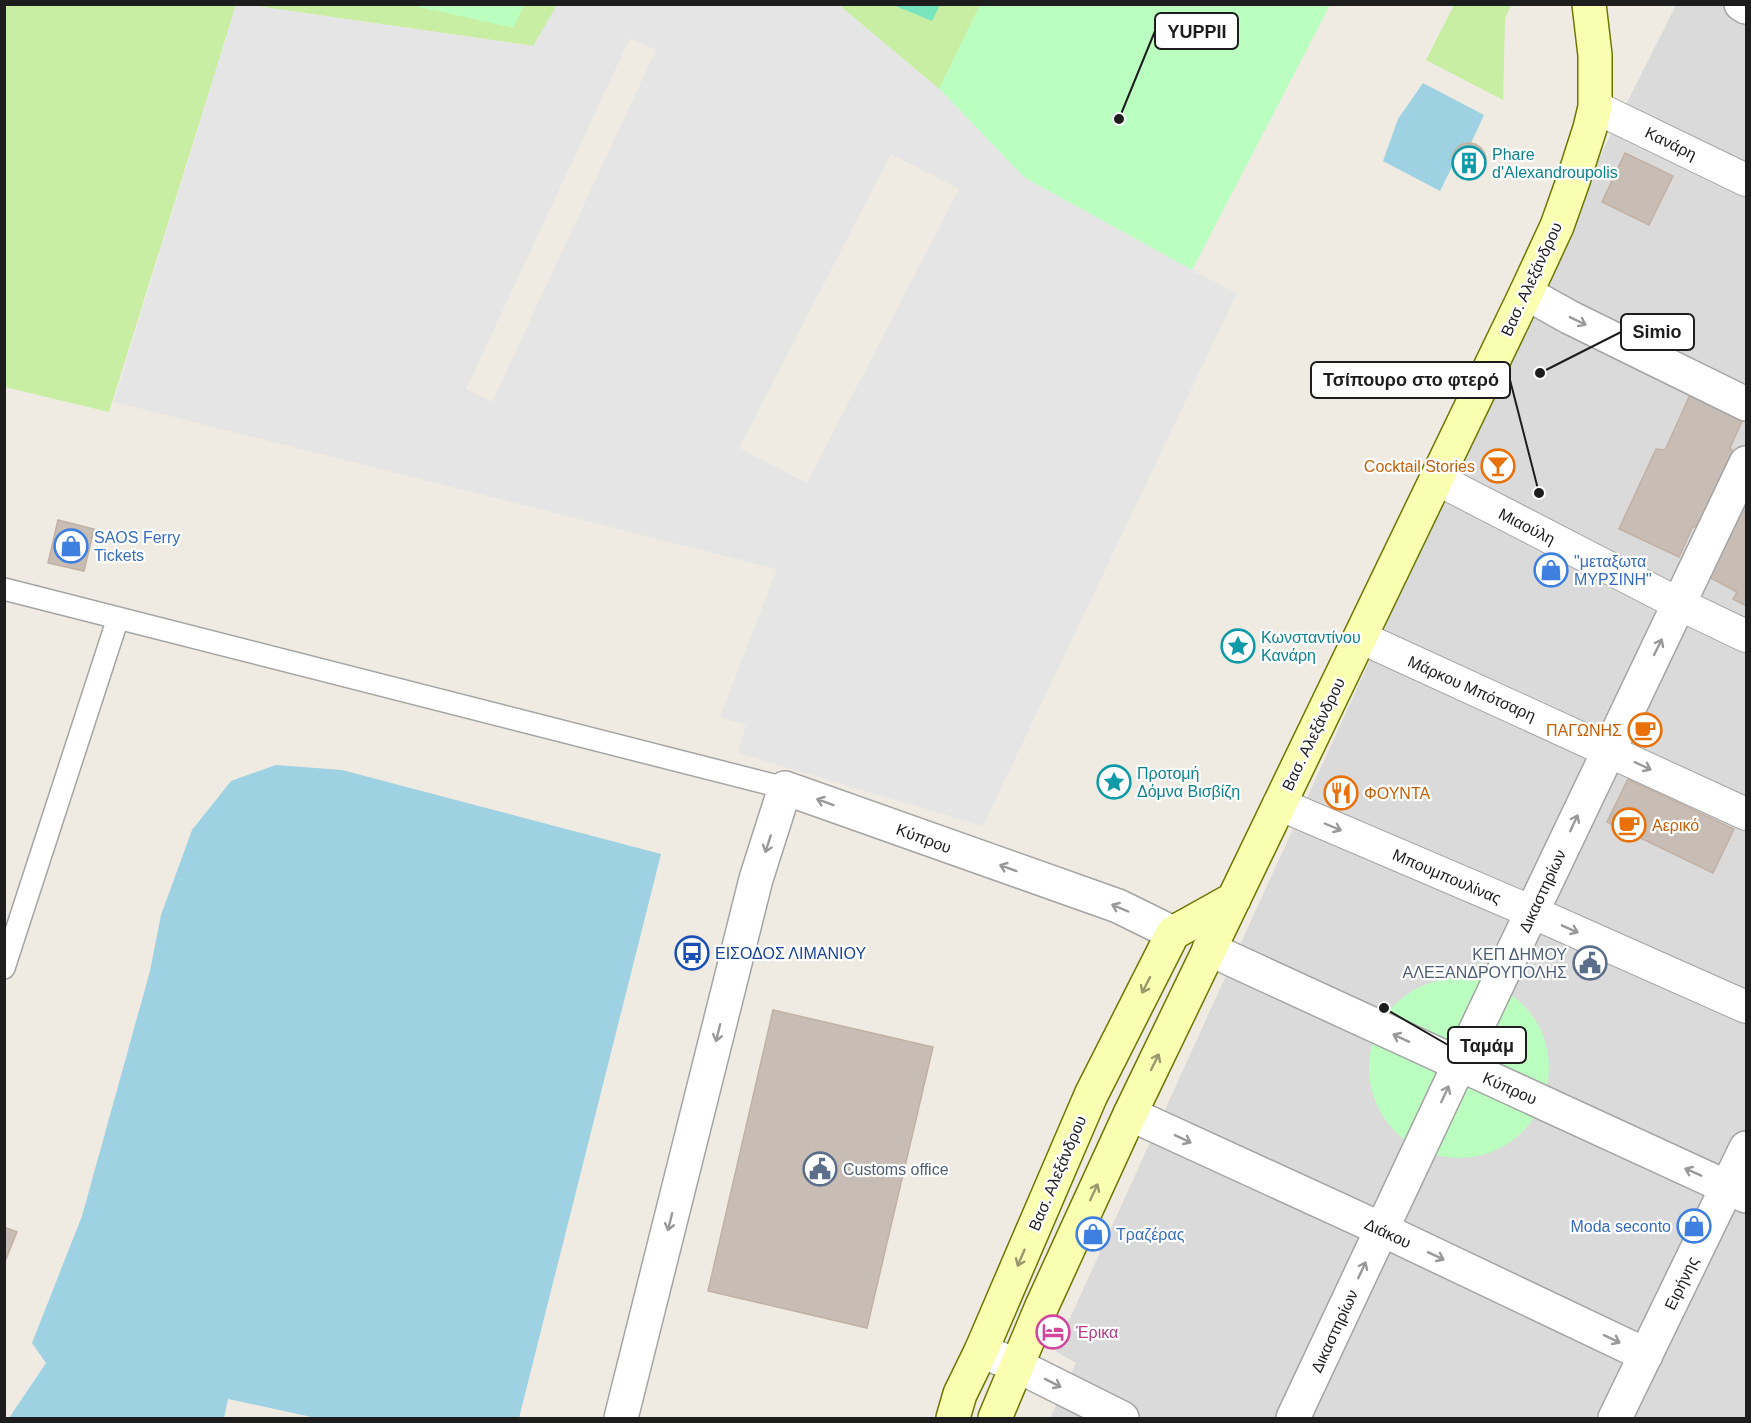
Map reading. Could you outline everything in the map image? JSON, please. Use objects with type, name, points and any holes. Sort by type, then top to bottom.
[{"type":"main road","name":"Βασ. Αλεξάνδρου","points":[[995,1419],[1016,1365],[1130,1114],[1557,226],[1582,154],[1595,107],[1595,55],[1589,4]]},
{"type":"main road","points":[[1173,933],[1234,898]]},
{"type":"main road","name":"Βασ. Αλεξάνδρου","points":[[953,1419],[960,1394],[981,1351],[1091,1095],[1173,933]]},
{"type":"street","points":[[1741,4],[1746,7]]},
{"type":"street","name":"Κανάρη","points":[[1595,107],[1746,180]]},
{"type":"street","points":[[1526,293],[1569,317],[1746,404]]},
{"type":"street","name":"Δικαστηρίων","points":[[1293,1419],[1381,1229],[1746,463]]},
{"type":"street","name":"Μιαούλη","points":[[1437,479],[1679,604],[1746,636]]},
{"type":"street","name":"Μάρκου Μπότσαρη","points":[[1360,637],[1746,814]]},
{"type":"street","points":[[621,1419],[756,879],[785,788]]},
{"type":"street","name":"Κύπρου","points":[[785,788],[1118,906],[1173,933]]},
{"type":"street","name":"Μπουμπουλίνας","points":[[1279,804],[1532,912],[1746,1007]]},
{"type":"street","name":"Κύπρου","points":[[1209,949],[1737,1191]]},
{"type":"street","name":"Διάκου","points":[[1130,1114],[1381,1229],[1646,1355]]},
{"type":"street","name":"Ειρήνης","points":[[1615,1419],[1646,1355],[1737,1191],[1746,1148]]},
{"type":"street","points":[[981,1351],[1016,1365],[1122,1419]]},
{"type":"lane","points":[[4,589],[785,788]]},
{"type":"lane","points":[[4,968],[118,618]]},
{"type":"lane","points":[[1173,933],[1209,949]]},
{"type":"shaded area","points":[[236,5],[533,46],[557,5],[839,5],[939,89],[1025,178],[1237,293],[983,826],[738,753],[746,725],[720,717],[777,569],[114,402]],"holes":[[[630,38],[656,50],[492,402],[466,389]],[[891,154],[959,189],[807,483],[739,448]]]},
{"type":"shaded area","points":[[1676,5],[1746,5],[1746,1418],[1050,1418],[1076,1363],[1055,1351],[1595,166]]},
{"type":"green space","points":[[5,4],[236,5],[109,412],[5,387]]},
{"type":"green space","points":[[248,5],[557,5],[534,46]]},
{"type":"green space","points":[[411,5],[524,5],[513,28]]},
{"type":"green space","points":[[839,5],[980,5],[939,89]]},
{"type":"green space","points":[[893,5],[940,5],[932,21]]},
{"type":"green space","points":[[980,5],[1330,5],[1192,270],[1025,178],[939,89]]},
{"type":"green space","points":[[1454,5],[1511,5],[1505,18],[1503,100],[1426,60]]},
{"type":"green space","points":[[1459,978],[1493,985],[1509,993],[1523,1004],[1534,1018],[1542,1034],[1549,1068],[1542,1102],[1534,1118],[1523,1132],[1509,1143],[1493,1151],[1459,1158],[1425,1151],[1409,1143],[1395,1132],[1384,1118],[1376,1102],[1369,1068],[1376,1034],[1384,1018],[1395,1004],[1409,993],[1425,985]]},
{"type":"water","points":[[1423,83],[1484,115],[1471,143],[1459,146],[1452,155],[1452,167],[1440,191],[1383,161],[1398,119]]},
{"type":"water","points":[[276,765],[342,770],[661,854],[519,1418],[316,1418],[228,1399],[224,1418],[9,1418],[46,1363],[32,1343],[82,1216],[150,971],[161,915],[192,830],[231,781]]},
{"type":"building","name":"Phare d'Alexandroupolis","points":[[1469,143],[1481,148],[1486,160],[1481,172],[1469,177],[1457,172],[1452,160],[1457,148]]},
{"type":"building","points":[[1625,153],[1673,176],[1649,225],[1602,202]]},
{"type":"building","points":[[1690,395],[1743,419],[1730,448],[1736,454],[1701,530],[1693,526],[1679,557],[1619,529],[1656,449],[1665,450]]},
{"type":"building","points":[[1746,501],[1746,606],[1733,599],[1737,592],[1707,576]]},
{"type":"building","name":"SAOS Ferry Tickets","points":[[58,520],[94,529],[84,571],[48,563]]},
{"type":"building","points":[[1628,779],[1734,829],[1713,873],[1607,822]]},
{"type":"building","name":"Customs office","points":[[773,1010],[933,1047],[867,1328],[708,1291]]},
{"type":"building","points":[[4,1227],[17,1232],[4,1264]]},
{"type":"place","name":"YUPPII","points":[[1119,119]]},
{"type":"place","name":"Phare d'Alexandroupolis","points":[[1469,163]]},
{"type":"place","name":"Simio","points":[[1540,373]]},
{"type":"place","name":"Cocktail Stories","points":[[1498,466]]},
{"type":"place","name":"Τσίπουρο στο φτερό","points":[[1539,493]]},
{"type":"place","name":"SAOS Ferry Tickets","points":[[71,546]]},
{"type":"place","name":"\"μεταξωτα ΜΥΡΣΙΝΗ\"","points":[[1551,570]]},
{"type":"place","name":"Κωνσταντίνου Κανάρη","points":[[1238,646]]},
{"type":"place","name":"ΠΑΓΩΝΗΣ","points":[[1645,730]]},
{"type":"place","name":"Προτομή Δόμνα Βισβίζη","points":[[1114,782]]},
{"type":"place","name":"ΦΟΥΝΤΑ","points":[[1341,793]]},
{"type":"place","name":"Αερικό","points":[[1629,825]]},
{"type":"place","name":"ΕΙΣΟΔΟΣ ΛΙΜΑΝΙΟΥ","points":[[692,953]]},
{"type":"place","name":"ΚΕΠ ΔΗΜΟΥ ΑΛΕΞΑΝΔΡΟΥΠΟΛΗΣ","points":[[1590,963]]},
{"type":"place","name":"Ταμάμ","points":[[1384,1008]]},
{"type":"place","name":"Customs office","points":[[820,1169]]},
{"type":"place","name":"Moda seconto","points":[[1694,1226]]},
{"type":"place","name":"Τραζέρας","points":[[1093,1234]]},
{"type":"place","name":"Έρικα","points":[[1053,1332]]}]
